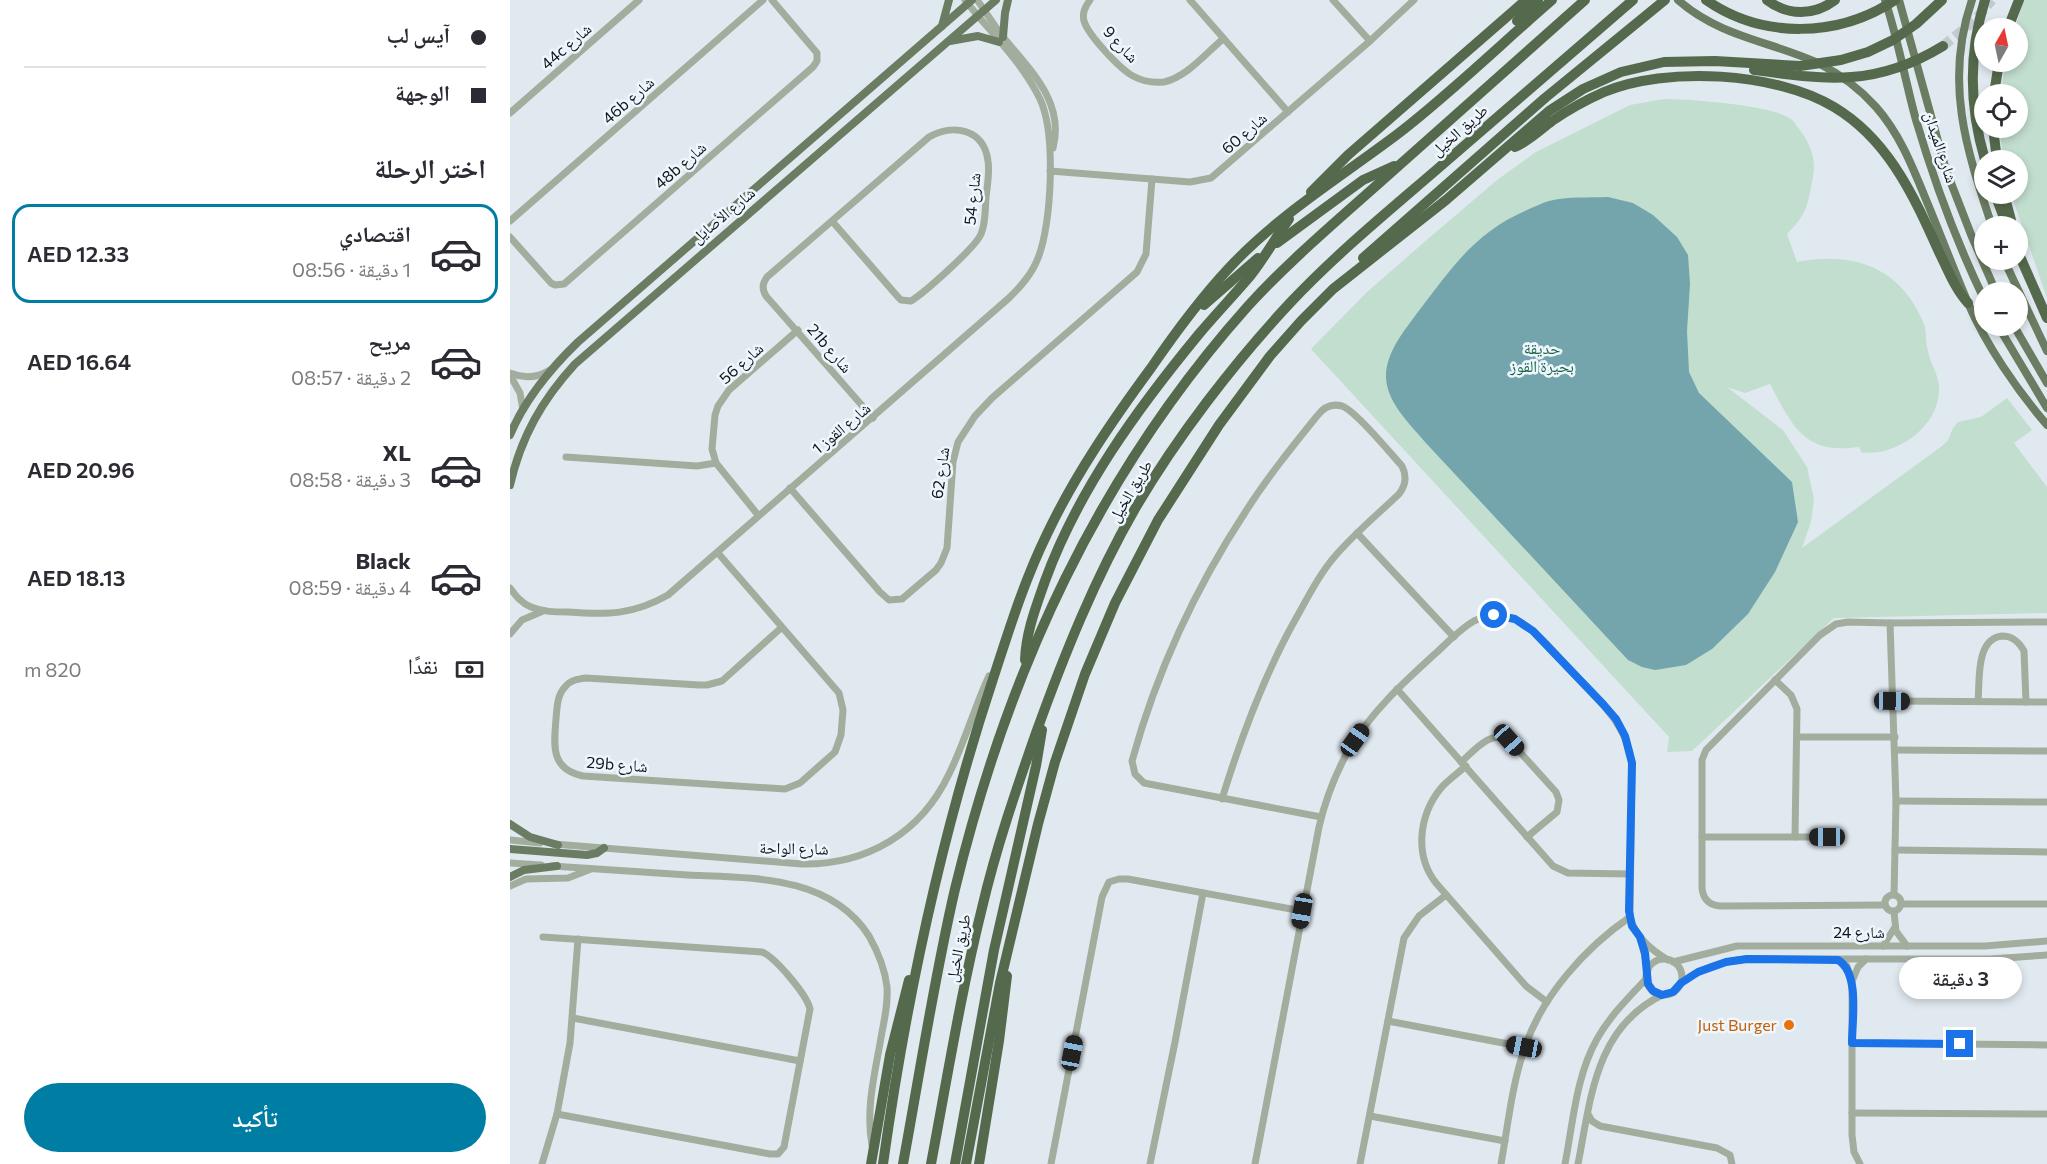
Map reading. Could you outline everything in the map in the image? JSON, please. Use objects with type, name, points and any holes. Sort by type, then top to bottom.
[{"type":"highway","points":[[1025,673],[1026,647],[1031,621],[1064,536],[1086,494],[1121,439],[1184,353],[1250,276],[1291,216],[1324,178],[1526,0]]},
{"type":"highway","points":[[1371,154],[1538,0]]},
{"type":"highway","points":[[883,1164],[899,1061],[954,806],[1001,656],[1031,570],[1063,501],[1117,415],[1185,319],[1221,276],[1287,216],[1406,127],[1552,0]]},
{"type":"highway","name":"طريق الخيل","points":[[903,1164],[927,1026],[956,887],[991,760],[1051,606],[1082,542],[1136,452],[1170,403],[1230,327],[1278,274],[1314,239],[1586,0]]},
{"type":"highway","name":"طريق الخيل","points":[[931,1164],[982,908],[1009,812],[1045,709],[1097,583],[1137,505],[1185,432],[1264,333],[1301,291],[1334,259],[1633,0]]},
{"type":"highway","points":[[966,1164],[996,1000],[1046,793],[1065,729],[1097,644],[1136,561],[1198,456],[1252,378],[1301,321],[1350,275],[1378,243],[1545,98],[1665,0]]},
{"type":"highway","points":[[1706,0],[1733,15],[1757,24],[1795,30],[1821,28],[1857,19],[1897,0]]},
{"type":"highway","points":[[1767,0],[1777,7],[1798,12],[1820,9],[1835,0]]},
{"type":"highway","points":[[1350,275],[1419,222],[1560,103],[1595,83],[1635,68],[1665,62],[1694,61],[1800,66],[1841,60],[1868,52],[1893,40],[1916,24],[1942,0]]},
{"type":"highway","points":[[1983,150],[1974,109],[1972,81],[1974,50],[1985,0]]},
{"type":"highway","points":[[2012,18],[2019,0]]},
{"type":"highway","points":[[1694,61],[1814,78],[1838,79],[1899,68],[1943,46]]},
{"type":"highway","points":[[1503,151],[1525,142],[1565,112],[1591,98],[1618,87],[1647,80],[1678,76],[1715,77],[1771,84],[1801,92],[1844,113],[1870,136],[1888,157],[1910,192],[1954,285],[1968,303]]},
{"type":"highway","points":[[1185,319],[1307,219],[1370,176],[1400,164]]},
{"type":"highway","points":[[2026,270],[2047,318]]},
{"type":"highway","points":[[955,1164],[999,925],[1036,766],[1045,709]]},
{"type":"highway","points":[[979,1164],[1001,1029],[1010,943]]},
{"type":"highway","points":[[871,1164],[895,1030],[910,977],[923,944]]},
{"type":"main road","points":[[942,26],[948,0]]},
{"type":"main road","name":"شارع الأصايل","points":[[510,484],[519,451],[534,418],[546,398],[575,364],[996,0]]},
{"type":"main road","points":[[947,42],[970,36],[1001,39],[1008,0]]},
{"type":"main road","points":[[1678,0],[1705,20],[1731,33],[1805,58],[1838,74],[1868,99],[1893,130],[1910,159],[1968,303],[1996,354],[2047,425]]},
{"type":"main road","name":"شارع الميدان","points":[[1885,0],[1925,150],[1945,208],[1977,282]]},
{"type":"main road","name":"شارع الميدان","points":[[1897,0],[1954,193],[1992,282]]},
{"type":"main road","points":[[1972,0],[1960,51],[1959,96],[1969,156],[1989,216]]},
{"type":"main road","name":"شارع الأصايل","points":[[510,435],[523,410],[552,368],[590,331],[970,1]]},
{"type":"main road","points":[[2009,270],[2047,351]]},
{"type":"main road","points":[[2004,336],[2047,408]]},
{"type":"main road","points":[[2020,336],[2047,383]]},
{"type":"main road","points":[[510,824],[530,837],[558,845]]},
{"type":"main road","points":[[510,849],[587,855],[597,853],[604,848]]},
{"type":"main road","points":[[510,877],[532,869],[557,866]]},
{"type":"street","name":"44c شارع","points":[[510,112],[639,0]]},
{"type":"street","name":"46b شارع","points":[[510,221],[764,0]]},
{"type":"street","name":"48b شارع","points":[[510,237],[548,280],[560,286],[813,68],[817,61],[815,50],[772,0]]},
{"type":"street","name":"شارع 9","points":[[1090,0],[1083,14],[1087,28],[1124,70],[1142,80],[1154,82],[1183,74],[1223,39]]},
{"type":"street","points":[[1191,0],[1288,112]]},
{"type":"street","points":[[1333,0],[1370,41]]},
{"type":"street","name":"شارع 60","points":[[1050,171],[1197,182],[1210,178],[1370,41],[1414,0]]},
{"type":"street","name":"شارع القوز 1","points":[[510,588],[524,603],[543,611],[604,614],[618,614],[644,607],[674,591],[758,515],[873,418],[1009,298],[1031,272],[1040,254],[1045,234],[1055,120],[1047,94],[1032,69],[1001,39],[970,1]]},
{"type":"street","name":"شارع 54","points":[[766,296],[762,286],[767,277],[929,137],[938,131],[962,130],[974,134],[986,151],[988,172],[984,225],[979,240],[911,301],[898,297],[832,221]]},
{"type":"street","name":"شارع 62","points":[[790,488],[884,597],[895,600],[907,596],[936,570],[944,556],[952,462],[958,442],[968,424],[992,398],[1129,279],[1142,264],[1146,254],[1152,179]]},
{"type":"street","name":"21b شارع","points":[[766,296],[873,418]]},
{"type":"street","name":"شارع 56","points":[[716,463],[712,449],[714,425],[722,398],[798,330]]},
{"type":"street","points":[[510,374],[535,376],[552,368]]},
{"type":"street","points":[[510,374],[520,393],[523,410]]},
{"type":"street","points":[[1222,799],[1243,732],[1272,662],[1326,568],[1357,533],[1403,489],[1405,477],[1402,466],[1353,413],[1334,405],[1321,410],[1274,471],[1221,551],[1169,657],[1134,755],[1132,768],[1144,783],[1222,799],[1321,817]]},
{"type":"street","points":[[566,457],[697,466],[716,463],[758,515]]},
{"type":"street","points":[[1357,533],[1454,637]]},
{"type":"street","name":"29b شارع","points":[[718,553],[781,628],[834,686],[842,701],[843,710],[842,735],[835,752],[800,783],[785,789],[583,776],[570,772],[560,762],[554,742],[558,700],[560,693],[571,681],[586,678],[715,684],[728,676],[781,628]]},
{"type":"street","points":[[510,634],[522,620],[543,611]]},
{"type":"street","points":[[1255,1164],[1321,817],[1334,779],[1348,751],[1370,719],[1397,689],[1473,621],[1494,615],[1515,619],[1533,631],[1616,719],[1628,745],[1632,763],[1629,874],[1632,926],[1650,948],[1680,969],[1681,983],[1673,992],[1662,995],[1639,1008],[1617,1032],[1597,1073],[1578,1164]]},
{"type":"street","points":[[1886,905],[1742,906],[1712,904],[1706,899],[1703,892],[1702,760],[1706,750],[1830,627],[1848,622],[2047,622]]},
{"type":"street","points":[[1890,623],[1896,801],[1894,895]]},
{"type":"street","points":[[2006,623],[2006,636]]},
{"type":"street","points":[[1978,701],[1984,649],[1997,637],[2006,636],[2014,639],[2024,651],[2026,702]]},
{"type":"street","name":"شارع الواحة","points":[[510,840],[774,863],[817,864],[848,860],[881,848],[918,821],[938,795],[953,767],[983,690],[1001,656]]},
{"type":"street","points":[[1775,680],[1791,695],[1796,704],[1795,837]]},
{"type":"street","points":[[1397,689],[1546,860],[1560,870],[1576,874],[1629,874]]},
{"type":"street","points":[[1892,701],[2047,702]]},
{"type":"street","points":[[1527,837],[1557,812],[1559,800],[1556,792],[1509,740],[1503,736],[1492,737],[1463,764],[1429,808],[1422,835],[1424,862],[1429,874],[1446,895],[1526,986],[1547,1002]]},
{"type":"street","points":[[1797,737],[1895,737]]},
{"type":"street","points":[[1895,750],[2047,751]]},
{"type":"street","points":[[1896,801],[2047,802]]},
{"type":"street","points":[[1702,837],[1827,837]]},
{"type":"street","points":[[1895,850],[2047,852]]},
{"type":"street","name":"شارع الواحة","points":[[510,863],[777,881],[829,897],[853,916],[865,931],[882,964],[887,988],[887,1007],[870,1108],[873,1150]]},
{"type":"street","points":[[510,886],[526,879],[568,878],[591,869]]},
{"type":"street","points":[[1051,1164],[1105,888],[1109,882],[1123,878],[1302,911]]},
{"type":"street","points":[[1150,1164],[1203,893]]},
{"type":"street","points":[[1360,1164],[1404,938],[1419,916],[1446,895]]},
{"type":"street","points":[[1894,912],[1890,911],[1886,905],[1888,897],[1894,895],[1900,898],[1902,904]]},
{"type":"street","points":[[1894,912],[1902,904]]},
{"type":"street","points":[[1902,904],[2047,904]]},
{"type":"street","points":[[1894,912],[1894,927],[1900,939],[1907,946]]},
{"type":"street","points":[[1501,1164],[1524,1047],[1547,1002],[1589,950],[1630,917]]},
{"type":"street","points":[[1883,946],[1894,927]]},
{"type":"street","points":[[543,937],[756,951],[766,954],[809,1004],[810,1013],[784,1147],[782,1151],[774,1155],[557,1114]]},
{"type":"street","points":[[1565,1164],[1580,1082],[1591,1050],[1614,1013],[1646,979],[1648,970],[1640,937]]},
{"type":"street","points":[[542,1164],[557,1114],[573,1018],[578,939]]},
{"type":"street","name":"شارع 24","points":[[1670,961],[1737,946],[2006,945],[2047,941]]},
{"type":"street","name":"شارع 24","points":[[1681,983],[1705,968],[1734,960],[2005,959],[2047,955]]},
{"type":"street","points":[[1852,982],[1858,967],[1866,959]]},
{"type":"street","points":[[1838,960],[1847,966],[1852,982],[1852,1113],[1854,1152],[1860,1164]]},
{"type":"street","points":[[1648,970],[1656,962],[1670,961]]},
{"type":"street","points":[[1646,979],[1650,988],[1662,995]]},
{"type":"street","points":[[573,1018],[800,1061]]},
{"type":"street","points":[[1388,1021],[1524,1047]]},
{"type":"street","points":[[1852,1043],[2047,1045]]},
{"type":"street","points":[[1852,1113],[2047,1114]]},
{"type":"street","points":[[1588,1114],[1592,1121],[1600,1126],[1717,1148],[1730,1155],[1732,1164]]},
{"type":"street","points":[[1370,1116],[1505,1141]]},
{"type":"green space","points":[[2024,0],[2047,0],[2047,298],[2028,243],[2028,216],[2019,216],[2014,204],[2028,204],[2028,150],[2002,150],[2001,138],[2028,138],[2028,84],[2002,84],[2004,72],[2028,72],[2028,18],[2018,18]]},
{"type":"green space","name":"حديقة بحيرة القوز","points":[[1664,99],[1749,107],[1781,114],[1792,120],[1808,142],[1814,167],[1805,211],[1787,234],[1797,262],[1838,259],[1873,268],[1889,276],[1902,289],[1924,324],[1929,355],[1939,386],[1938,398],[1935,409],[1922,429],[1903,444],[1892,449],[1862,453],[1859,447],[1825,447],[1802,435],[1786,413],[1770,384],[1745,393],[1727,387],[1783,430],[1807,467],[1814,499],[1811,522],[1802,548],[1942,446],[1958,422],[1981,417],[2007,398],[2032,430],[2014,443],[2047,487],[2047,613],[1834,618],[1692,751],[1667,752],[1669,737],[1311,349],[1367,292],[1497,180],[1536,152],[1630,105]]},
{"type":"water","points":[[1608,197],[1633,203],[1653,215],[1677,237],[1688,255],[1689,372],[1699,393],[1792,482],[1798,522],[1775,572],[1748,614],[1712,649],[1686,665],[1655,670],[1628,660],[1425,442],[1394,404],[1386,376],[1393,349],[1404,331],[1456,264],[1480,239],[1509,219],[1546,202],[1556,199]]},
{"type":"tunnel","points":[[1943,46],[1974,21],[1992,0]]},
{"type":"place","name":"Just Burger","points":[[1789,1025]]},
{"type":"route","points":[[1494,615],[1515,619],[1533,631],[1603,704],[1616,719],[1625,736],[1632,763],[1629,911],[1632,926],[1643,946],[1648,970],[1646,979],[1653,991],[1657,994],[1668,994],[1692,975],[1715,964],[1726,962],[1747,959],[1838,960],[1847,966],[1852,982],[1852,1043],[1960,1044]]}]
